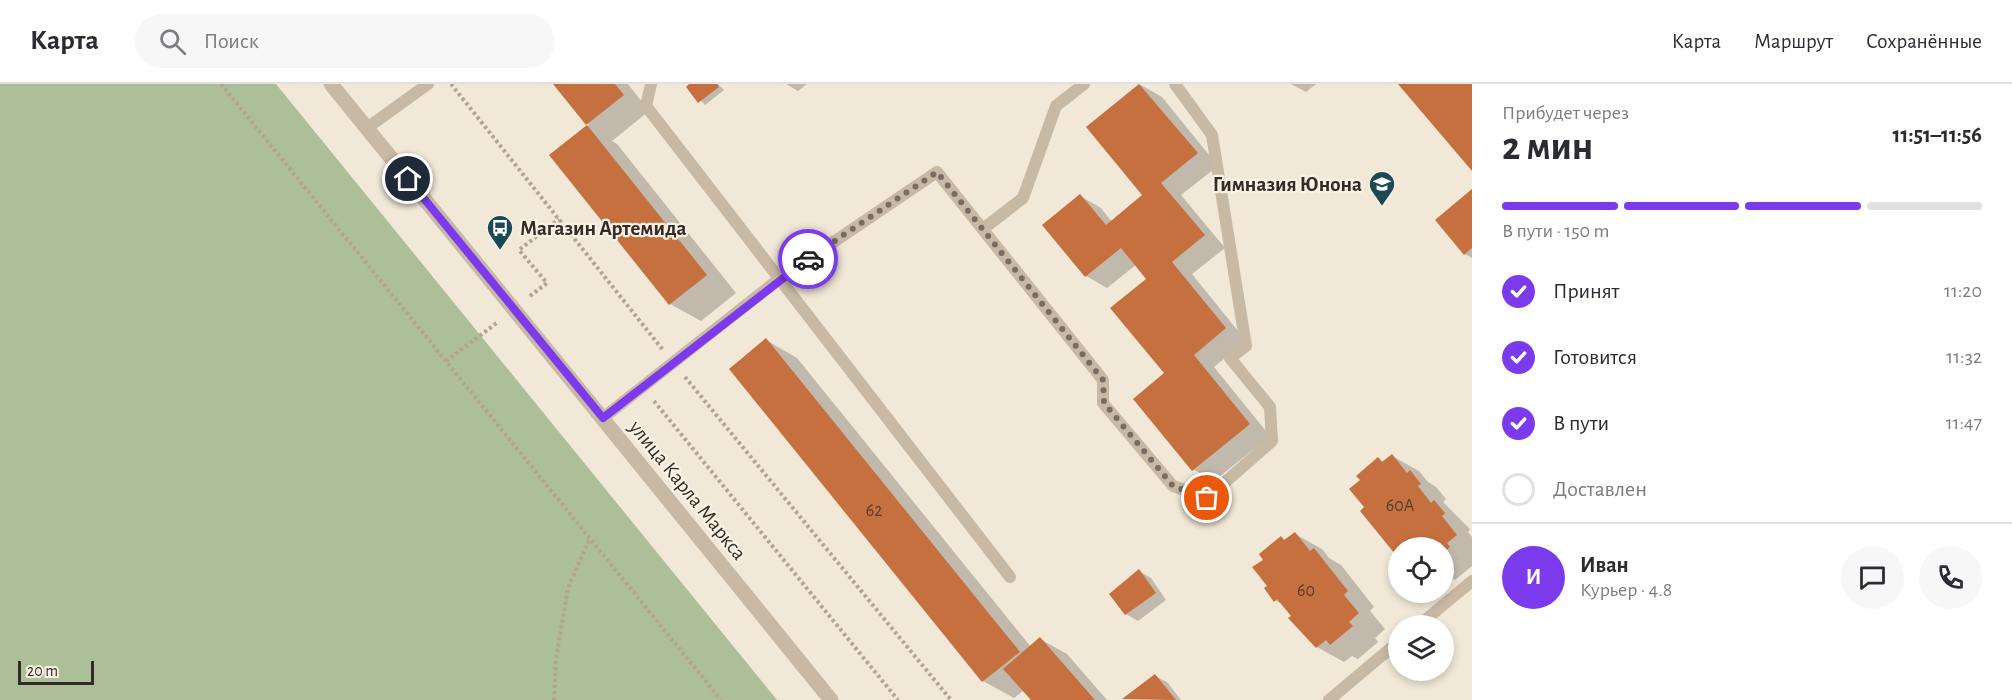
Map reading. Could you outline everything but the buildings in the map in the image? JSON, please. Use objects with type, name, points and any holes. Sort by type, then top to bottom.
[{"type":"street","name":"улица Карла Маркса","points":[[331,84],[831,700]]},
{"type":"lane","points":[[367,128],[428,84]]},
{"type":"lane","points":[[651,84],[646,106],[1010,577]]},
{"type":"lane","points":[[983,229],[1023,198],[1056,106],[1083,84]]},
{"type":"lane","points":[[603,418],[779,279],[937,172],[1103,380],[1104,403],[1173,486],[1207,498],[1272,441],[1270,407],[1230,358],[1246,345],[1212,135],[1175,84]]},
{"type":"lane","points":[[1431,615],[1472,581]]},
{"type":"lane","points":[[1329,700],[1388,650]]},
{"type":"path","points":[[221,84],[722,700]]},
{"type":"path","points":[[451,84],[673,363],[951,700]]},
{"type":"path","points":[[643,387],[898,700]]},
{"type":"path","points":[[554,700],[556,659],[568,588],[590,538]]},
{"type":"green space","points":[[0,84],[276,84],[777,700],[0,700]]},
{"type":"way so far","points":[[808,259],[903,192],[937,172],[1103,380],[1104,403],[1173,486],[1207,498]]},
{"type":"place","name":"Гимназия Юнона","points":[[1382,207]]},
{"type":"place","name":"Магазин Артемида","points":[[500,251]]},
{"type":"route","points":[[408,179],[603,418],[779,279],[808,259]]}]
